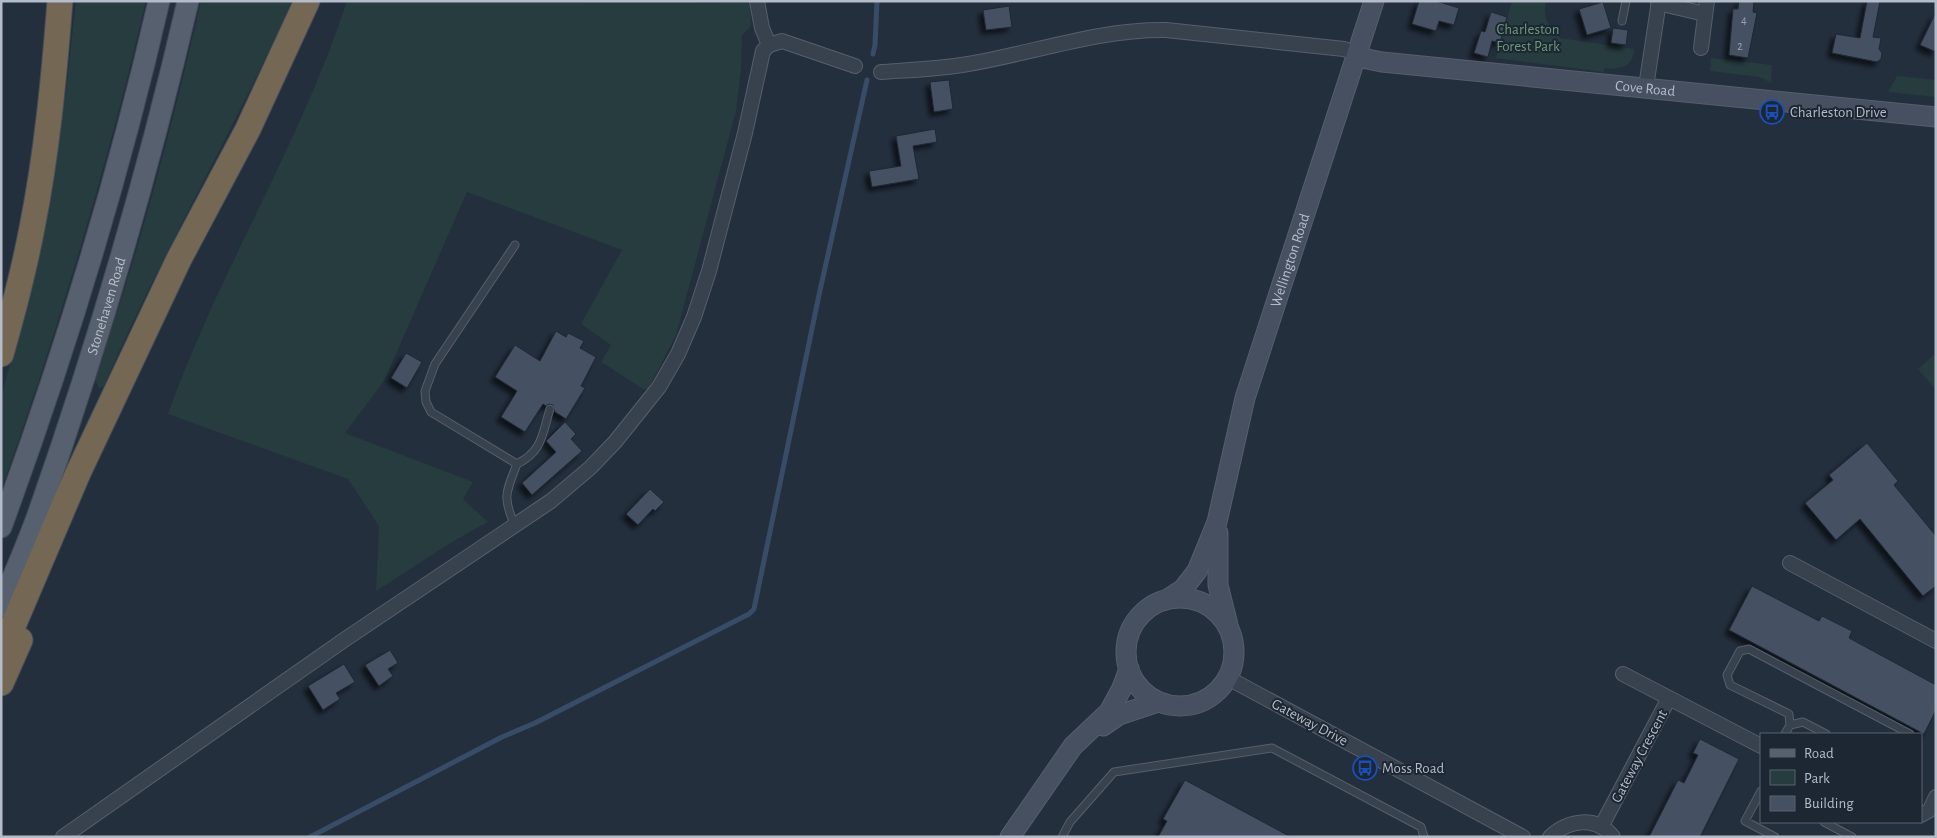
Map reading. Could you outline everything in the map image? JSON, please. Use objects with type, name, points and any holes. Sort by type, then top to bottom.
[{"type":"highway","points":[[1,354],[22,274],[36,205],[49,114],[60,1]]},
{"type":"highway","points":[[1,684],[82,488],[127,368],[180,259],[248,129],[307,1]]},
{"type":"highway","points":[[1,654],[78,473],[114,400]]},
{"type":"main road","name":"Stonehaven Road","points":[[1,527],[45,403],[96,246],[120,160],[159,1]]},
{"type":"main road","name":"Stonehaven Road","points":[[1,606],[38,513],[116,275],[166,97],[188,1]]},
{"type":"street","points":[[757,1],[762,28],[769,45]]},
{"type":"street","name":"Wellington Road","points":[[1166,600],[1183,589],[1197,571],[1218,522],[1244,398],[1374,1]]},
{"type":"street","points":[[1646,87],[1659,2],[1706,8],[1701,48]]},
{"type":"street","points":[[881,72],[932,69],[968,64],[1099,36],[1144,30],[1166,30],[1344,49],[1357,54]]},
{"type":"street","points":[[63,837],[336,645],[551,501],[590,468],[615,442],[659,387],[678,354],[694,317],[709,270],[745,133],[761,56],[769,45],[776,42],[789,42],[855,66]]},
{"type":"street","name":"Cove Road","points":[[1357,54],[1367,59],[1382,62],[1936,117]]},
{"type":"street","name":"Wellington Road","points":[[1218,522],[1218,585],[1229,628]]},
{"type":"street","points":[[1790,563],[1936,641]]},
{"type":"street","points":[[1181,598],[1196,600],[1210,606],[1221,616],[1229,628],[1234,644],[1234,662],[1228,678],[1219,690],[1206,700],[1190,706],[1174,706],[1158,702],[1145,694],[1135,683],[1129,669],[1126,655],[1127,640],[1132,626],[1147,610],[1166,600],[1181,598]]},
{"type":"street","points":[[1010,837],[1073,746],[1110,712],[1129,669]]},
{"type":"street","points":[[1623,674],[1669,698]]},
{"type":"street","name":"Gateway Drive","points":[[1228,678],[1523,837]]},
{"type":"street","name":"Gateway Crescent","points":[[1601,827],[1669,698],[1760,745]]},
{"type":"street","points":[[1073,746],[1119,715],[1158,702]]},
{"type":"street","points":[[1922,814],[1930,810],[1936,797]]},
{"type":"street","points":[[1550,837],[1562,827],[1574,822],[1588,822],[1601,827],[1613,837]]},
{"type":"lane","points":[[1622,21],[1626,1]]},
{"type":"lane","points":[[515,245],[435,364],[425,391],[426,402],[432,412],[517,464]]},
{"type":"lane","points":[[515,526],[506,501],[508,489],[517,464],[530,458],[538,448],[550,409]]},
{"type":"lane","points":[[1786,733],[1790,724],[1788,714],[1730,685],[1726,675],[1740,651],[1749,649],[1908,733]]},
{"type":"lane","points":[[1790,724],[1803,722],[1824,733]]},
{"type":"lane","points":[[1062,837],[1070,822],[1114,772],[1272,748],[1421,827],[1424,837]]},
{"type":"lane","points":[[1760,793],[1745,821],[1775,837]]},
{"type":"lane","points":[[1826,823],[1852,837]]},
{"type":"green space","points":[[76,1],[146,1],[115,125],[62,309],[1,491],[1,396],[18,338],[45,220],[66,92]]},
{"type":"green space","points":[[201,1],[292,1],[270,50],[149,289],[104,386],[99,388],[94,378],[114,314],[117,312],[152,196],[173,119]]},
{"type":"green space","points":[[347,1],[750,3],[751,26],[742,35],[741,69],[736,111],[676,335],[648,389],[643,389],[601,362],[611,345],[581,324],[622,250],[467,192],[384,381],[345,433],[473,482],[463,499],[488,522],[376,591],[379,526],[348,479],[168,414],[210,310],[306,106],[328,54]]},
{"type":"green space","name":"Charleston Forest Park","points":[[1512,1],[1546,1],[1545,12],[1547,22],[1560,38],[1634,49],[1631,60],[1620,68],[1604,68],[1604,72],[1496,58]]},
{"type":"green space","points":[[1711,58],[1772,65],[1771,83],[1760,77],[1710,71]]},
{"type":"green space","points":[[1897,76],[1936,80],[1936,97],[1888,92]]},
{"type":"green space","points":[[1936,353],[1936,390],[1918,369]]},
{"type":"building","points":[[1419,1],[1436,1],[1459,8],[1454,25],[1439,21],[1436,31],[1412,24]]},
{"type":"building","points":[[1739,1],[1754,1],[1753,12],[1757,13],[1748,58],[1729,55],[1733,9],[1738,9]]},
{"type":"building","points":[[1867,1],[1880,1],[1873,37],[1881,38],[1879,49],[1882,53],[1881,59],[1877,62],[1832,53],[1836,34],[1860,38]]},
{"type":"building","points":[[1603,2],[1611,28],[1587,35],[1579,9]]},
{"type":"building","points":[[1009,6],[1012,27],[986,30],[983,10]]},
{"type":"building","points":[[1491,12],[1507,17],[1500,43],[1492,41],[1488,57],[1474,53],[1481,31],[1485,32]]},
{"type":"building","points":[[1936,12],[1936,52],[1920,45]]},
{"type":"building","points":[[1613,28],[1628,30],[1626,45],[1611,43]]},
{"type":"building","points":[[949,80],[953,109],[934,112],[930,82]]},
{"type":"building","points":[[935,129],[937,142],[913,146],[919,179],[872,187],[869,171],[901,166],[896,136]]},
{"type":"building","points":[[556,331],[566,337],[568,333],[584,341],[580,348],[596,357],[581,386],[585,388],[566,419],[555,412],[553,405],[549,404],[546,406],[543,404],[525,432],[501,417],[517,391],[495,377],[515,345],[540,361]]},
{"type":"building","points":[[406,353],[422,362],[407,388],[391,378]]},
{"type":"building","points":[[565,422],[576,434],[571,439],[582,451],[532,495],[522,483],[556,452],[546,441]]},
{"type":"building","points":[[1867,443],[1898,481],[1894,485],[1936,536],[1936,586],[1923,596],[1860,519],[1836,540],[1805,503],[1833,480],[1829,475]]},
{"type":"building","points":[[650,489],[664,502],[655,511],[653,509],[638,525],[626,514]]},
{"type":"building","points":[[1752,586],[1819,621],[1822,616],[1852,631],[1849,638],[1936,685],[1936,710],[1924,734],[1729,630]]},
{"type":"building","points":[[390,650],[398,663],[388,669],[393,676],[379,686],[365,665]]},
{"type":"building","points":[[344,664],[355,682],[336,693],[340,699],[323,710],[308,686]]},
{"type":"building","points":[[1700,739],[1739,759],[1700,837],[1649,837],[1678,780],[1684,783],[1698,755],[1693,753]]},
{"type":"building","points":[[1185,780],[1291,837],[1158,837],[1167,821],[1163,819]]},
{"type":"waterway","points":[[873,54],[877,1]]},
{"type":"waterway","points":[[310,837],[502,737],[535,723],[749,614],[754,609],[819,295],[867,80]]},
{"type":"place","name":"Charleston Drive","points":[[1772,112]]},
{"type":"place","name":"Moss Road","points":[[1365,768]]}]
